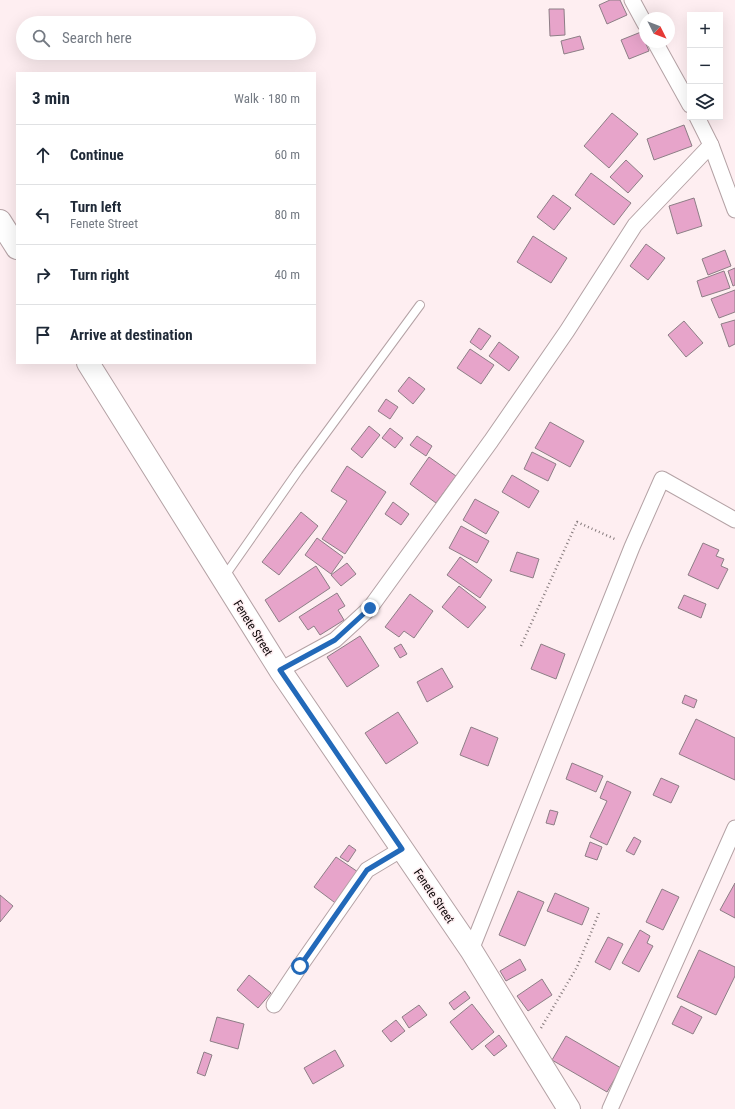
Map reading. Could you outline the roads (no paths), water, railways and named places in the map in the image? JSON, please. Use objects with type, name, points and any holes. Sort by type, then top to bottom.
[{"type":"main road","points":[[0,221],[16,246]]},
{"type":"main road","name":"Fenete Street","points":[[89,364],[280,670],[471,950],[569,1109]]},
{"type":"street","points":[[632,0],[639,13]]},
{"type":"street","points":[[658,48],[687,100]]},
{"type":"street","points":[[698,120],[710,145],[735,210]]},
{"type":"street","points":[[280,670],[335,640],[370,608],[487,447],[563,338],[635,225],[710,145]]},
{"type":"street","points":[[471,950],[632,547],[662,479],[735,520]]},
{"type":"street","points":[[610,1109],[735,828]]},
{"type":"street","points":[[274,1005],[367,870],[402,849]]},
{"type":"lane","points":[[223,578],[298,471],[420,305]]}]
